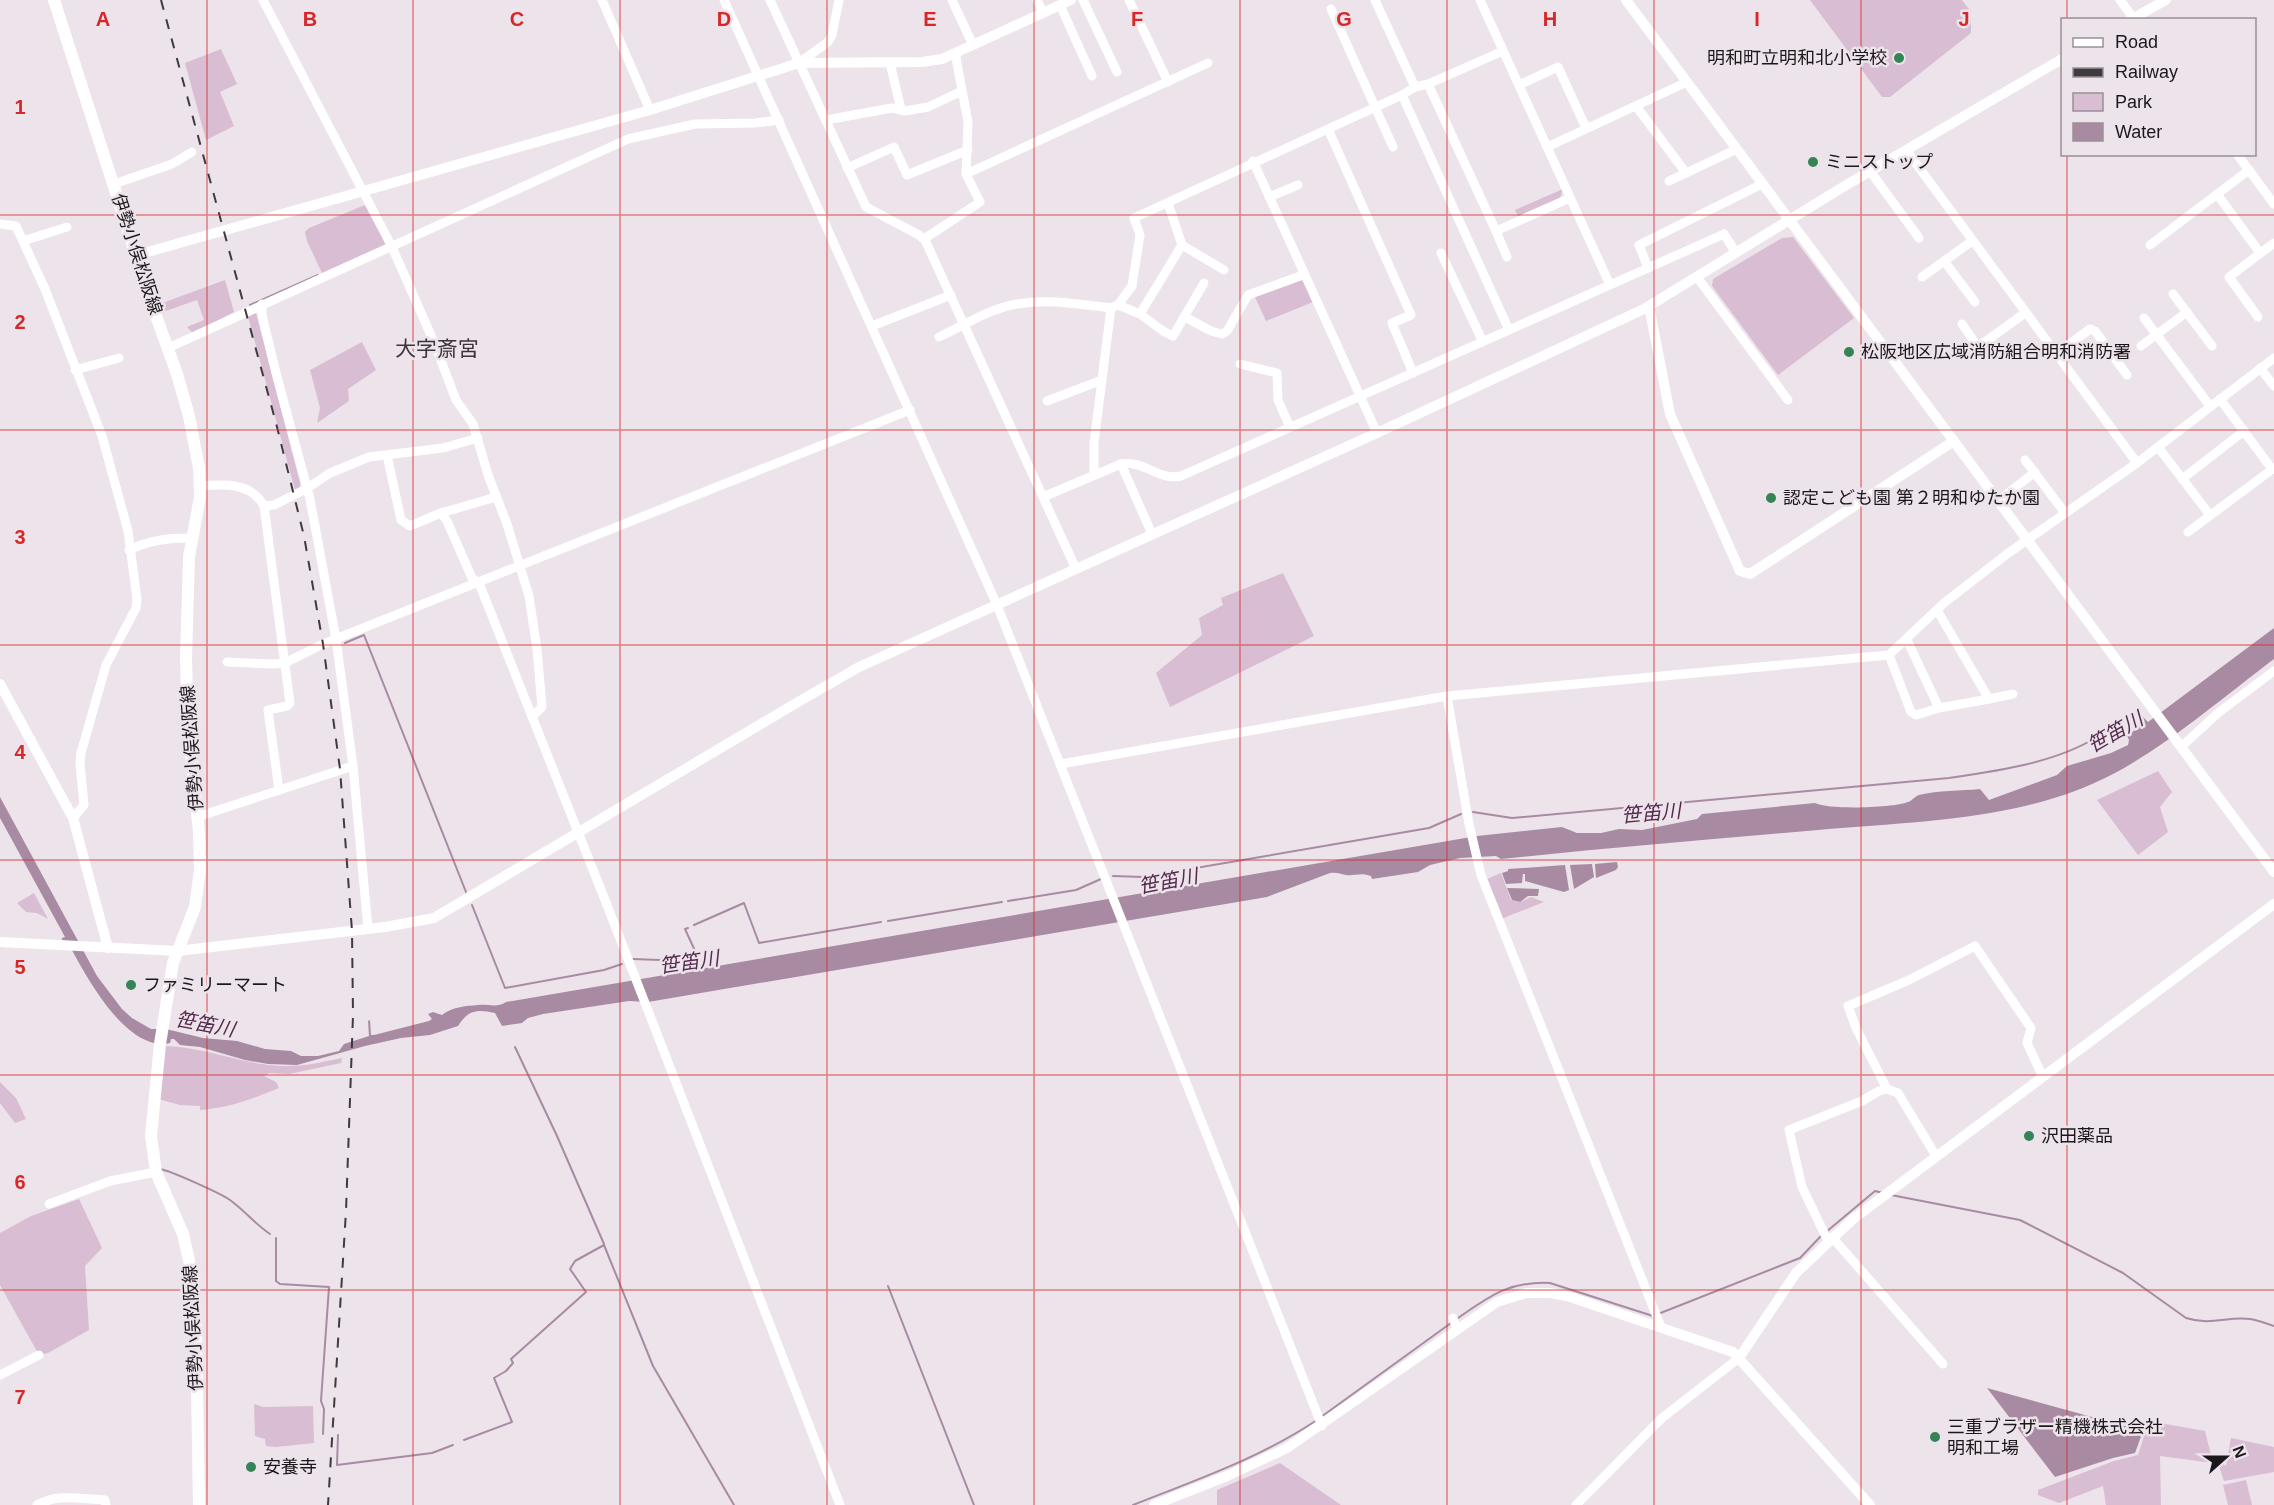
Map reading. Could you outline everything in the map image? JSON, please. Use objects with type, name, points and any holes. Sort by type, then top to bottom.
[{"type":"main road","name":"伊勢小俣松阪線","points":[[54,0],[189,416],[200,486],[189,557],[186,659],[188,726],[200,852],[198,892],[193,914],[177,951],[160,1044],[151,1124],[151,1147],[156,1172],[183,1234],[191,1269],[196,1326],[199,1505]]},
{"type":"street","points":[[263,0],[392,247],[434,342],[456,400],[473,424],[530,596],[542,708],[532,717]]},
{"type":"street","points":[[602,0],[650,110]]},
{"type":"street","points":[[724,0],[997,605],[1320,1421]]},
{"type":"street","points":[[770,0],[866,207],[924,239],[1076,569]]},
{"type":"street","points":[[137,255],[650,110],[799,63],[828,42],[832,35],[838,0]]},
{"type":"street","points":[[952,0],[973,45]]},
{"type":"street","points":[[1037,0],[1043,12]]},
{"type":"street","points":[[799,63],[935,61],[1071,0]]},
{"type":"street","points":[[1083,0],[1117,72]]},
{"type":"street","points":[[1129,0],[1168,82]]},
{"type":"street","points":[[1375,0],[1415,87]]},
{"type":"street","points":[[1480,0],[1610,285]]},
{"type":"street","points":[[1626,0],[2274,872]]},
{"type":"street","points":[[2120,0],[2132,18]]},
{"type":"street","points":[[2135,18],[2166,0]]},
{"type":"street","points":[[1060,5],[1092,76]]},
{"type":"street","points":[[1331,9],[1393,147]]},
{"type":"street","points":[[1094,475],[1094,443],[1114,306],[1132,286],[1140,235],[1134,218],[1415,87],[1428,84],[1503,51]]},
{"type":"street","points":[[924,239],[980,202],[966,174],[968,122],[956,58],[957,52]]},
{"type":"street","points":[[0,942],[177,951],[407,924],[434,918],[842,676],[1377,433],[1648,306],[1870,171],[2061,60]]},
{"type":"street","points":[[890,63],[901,109]]},
{"type":"street","points":[[966,174],[1208,63]]},
{"type":"street","points":[[1519,85],[1558,67],[1586,128]]},
{"type":"street","points":[[1547,147],[1687,82]]},
{"type":"street","points":[[1428,84],[1507,257]]},
{"type":"street","points":[[826,120],[892,108],[905,111],[928,107],[962,91]]},
{"type":"street","points":[[1402,95],[1509,330]]},
{"type":"street","points":[[1636,106],[1686,173]]},
{"type":"street","points":[[168,348],[633,137],[695,124],[755,123],[779,120]]},
{"type":"street","points":[[1328,129],[1411,315],[1392,324],[1413,373]]},
{"type":"street","points":[[847,168],[894,147],[907,176],[968,150]]},
{"type":"street","points":[[1669,181],[1737,149]]},
{"type":"street","points":[[1906,150],[2137,463]]},
{"type":"street","points":[[114,184],[172,164],[192,152]]},
{"type":"street","points":[[2238,156],[2274,204]]},
{"type":"street","points":[[1253,161],[1377,433]]},
{"type":"street","points":[[2150,245],[2249,170]]},
{"type":"street","points":[[1870,171],[1919,238]]},
{"type":"street","points":[[1648,268],[1639,245],[1761,184]]},
{"type":"street","points":[[1269,197],[1298,185]]},
{"type":"street","points":[[2217,194],[2260,254]]},
{"type":"street","points":[[1496,231],[1570,198]]},
{"type":"street","points":[[1168,203],[1182,244],[1224,270]]},
{"type":"street","points":[[0,224],[16,226],[45,289],[102,436],[128,531],[137,599],[136,608],[106,665],[81,753],[84,805],[73,818]]},
{"type":"street","points":[[23,241],[67,227]]},
{"type":"street","points":[[1042,497],[1121,464],[1137,463],[1158,473],[1176,477],[1724,234],[1736,253]]},
{"type":"street","points":[[1922,278],[1971,241]]},
{"type":"street","points":[[2258,317],[2229,276],[2274,243]]},
{"type":"street","points":[[1140,314],[1182,244]]},
{"type":"street","points":[[1441,253],[1483,342]]},
{"type":"street","points":[[1944,261],[1975,302]]},
{"type":"street","points":[[1185,317],[1211,331],[1222,334],[1227,331],[1248,295],[1303,274]]},
{"type":"street","points":[[1697,277],[1788,400]]},
{"type":"street","points":[[939,337],[986,314],[1012,305],[1058,302],[1114,306],[1140,314],[1173,336],[1204,283]]},
{"type":"street","points":[[2173,294],[2212,345]]},
{"type":"street","points":[[872,326],[951,295]]},
{"type":"street","points":[[261,304],[276,373],[310,499],[336,639],[353,766],[368,929]]},
{"type":"street","points":[[1648,306],[1670,414],[1740,572],[1750,574],[1953,441]]},
{"type":"street","points":[[2141,346],[2187,312]]},
{"type":"street","points":[[1962,324],[1978,347],[2025,313]]},
{"type":"street","points":[[2144,318],[2210,406]]},
{"type":"street","points":[[2056,354],[2090,329],[2095,331],[2127,375]]},
{"type":"street","points":[[75,370],[119,358]]},
{"type":"street","points":[[1061,764],[1447,696],[1888,655],[1937,610],[2065,513],[2137,463],[2274,358]]},
{"type":"street","points":[[1240,364],[1278,373],[1278,400],[1290,427]]},
{"type":"street","points":[[2260,368],[2274,386]]},
{"type":"street","points":[[1047,401],[1102,380]]},
{"type":"street","points":[[2188,532],[2273,469],[2220,399]]},
{"type":"street","points":[[227,662],[285,663],[336,639],[910,410]]},
{"type":"street","points":[[2182,479],[2244,431]]},
{"type":"street","points":[[264,506],[274,505],[306,489],[330,473],[369,457],[443,448],[478,438]]},
{"type":"street","points":[[2158,447],[2210,515]]},
{"type":"street","points":[[387,455],[401,520],[410,526],[441,513],[496,497]]},
{"type":"street","points":[[2025,460],[2065,513]]},
{"type":"street","points":[[1121,464],[1152,534]]},
{"type":"street","points":[[1998,501],[2035,472]]},
{"type":"street","points":[[200,486],[218,484],[253,491],[264,506],[290,703],[287,706],[268,710],[279,790]]},
{"type":"street","points":[[441,513],[447,521],[472,578],[478,583],[532,717],[840,1505]]},
{"type":"street","points":[[129,550],[147,542],[166,538],[191,538]]},
{"type":"street","points":[[1937,610],[1989,699]]},
{"type":"street","points":[[1906,640],[1940,708]]},
{"type":"street","points":[[1888,655],[1911,712],[1916,715],[2013,694]]},
{"type":"street","points":[[2181,747],[2218,713],[2274,671]]},
{"type":"street","points":[[0,684],[73,818],[108,948]]},
{"type":"street","points":[[1447,696],[1469,824],[1481,872],[1658,1319]]},
{"type":"street","points":[[197,817],[353,766]]},
{"type":"street","points":[[1576,1505],[1655,1425],[1739,1358],[1788,1284],[1827,1236],[2274,904]]},
{"type":"street","points":[[1887,1089],[1856,1028],[1848,1006],[1909,980],[1975,946],[2031,1029],[2027,1043],[2043,1077]]},
{"type":"street","points":[[1936,1156],[1898,1093],[1887,1089],[1788,1130],[1802,1187],[1827,1236],[1943,1364]]},
{"type":"street","points":[[49,1204],[110,1180],[156,1172]]},
{"type":"street","points":[[1154,1505],[1287,1448],[1320,1421],[1455,1323],[1517,1294],[1542,1292],[1658,1319],[1729,1350],[1739,1358],[1870,1505]]},
{"type":"street","points":[[0,1375],[39,1355]]},
{"type":"street","points":[[37,1505],[56,1501],[105,1500],[106,1505]]},
{"type":"green space","points":[[1810,0],[1962,0],[1971,12],[1971,33],[1890,97],[1882,97]]},
{"type":"green space","points":[[221,49],[237,84],[220,92],[234,126],[206,140],[185,63]]},
{"type":"green space","points":[[1563,189],[1560,198],[1519,218],[1515,210]]},
{"type":"green space","points":[[365,205],[388,244],[322,273],[305,232],[309,228]]},
{"type":"green space","points":[[1793,237],[1854,318],[1778,375],[1712,286],[1713,279],[1782,238]]},
{"type":"green space","points":[[1303,279],[1313,302],[1266,321],[1255,297]]},
{"type":"green space","points":[[225,280],[234,312],[193,333],[187,327],[204,320],[197,300],[163,312],[157,305]]},
{"type":"green space","points":[[256,313],[300,483],[300,487],[295,490],[248,316]]},
{"type":"green space","points":[[362,342],[376,370],[348,389],[349,401],[317,423],[320,408],[310,370]]},
{"type":"green space","points":[[1283,573],[1314,636],[1170,707],[1156,673],[1202,635],[1199,618],[1223,605],[1221,598]]},
{"type":"green space","points":[[2158,771],[2172,792],[2160,807],[2168,832],[2138,855],[2097,800]]},
{"type":"green space","points":[[1501,873],[1511,900],[1520,902],[1531,897],[1544,902],[1501,919],[1487,879]]},
{"type":"green space","points":[[34,893],[48,919],[37,913],[26,912],[17,903]]},
{"type":"green space","points":[[165,1046],[282,1066],[342,1058],[341,1063],[289,1074],[269,1073],[264,1076],[276,1082],[279,1088],[240,1102],[200,1110],[200,1106],[180,1105],[158,1099]]},
{"type":"green space","points":[[0,1082],[16,1098],[26,1119],[15,1123],[0,1103]]},
{"type":"green space","points":[[79,1199],[102,1248],[85,1266],[89,1330],[48,1353],[39,1355],[0,1285],[0,1233],[31,1216]]},
{"type":"green space","points":[[254,1404],[263,1407],[313,1406],[314,1443],[266,1446],[265,1439],[255,1436]]},
{"type":"green space","points":[[2149,1421],[2205,1431],[2213,1463],[2160,1456],[2161,1505],[2106,1505],[2103,1486],[2059,1503],[2038,1495],[2038,1490],[2114,1461],[2138,1455]]},
{"type":"green space","points":[[2231,1438],[2274,1447],[2274,1472],[2224,1481],[2217,1460],[2226,1466]]},
{"type":"green space","points":[[1280,1463],[1341,1505],[1217,1505],[1217,1490]]},
{"type":"green space","points":[[2246,1480],[2252,1505],[2228,1505],[2223,1485]]},
{"type":"water","points":[[2274,628],[2274,659],[2156,748],[2115,773],[2080,789],[2008,810],[1932,821],[1501,859],[1496,856],[1460,858],[1430,865],[1418,872],[1372,879],[1371,876],[1364,874],[1330,873],[1267,897],[648,1002],[629,1001],[543,1014],[528,1018],[522,1023],[502,1026],[495,1013],[478,1011],[465,1017],[458,1026],[430,1035],[401,1038],[365,1046],[297,1065],[245,1060],[200,1047],[180,1045],[174,1039],[171,1039],[170,1043],[153,1043],[137,1036],[108,1007],[95,990],[67,941],[62,940],[65,937],[0,818],[0,797],[97,976],[122,1009],[132,1018],[151,1029],[166,1029],[203,1038],[237,1041],[265,1049],[291,1051],[301,1056],[318,1056],[339,1051],[344,1044],[369,1036],[368,1021],[370,1020],[371,1035],[374,1035],[429,1021],[432,1019],[428,1014],[433,1012],[442,1015],[464,1006],[499,1005],[1477,836],[1562,827],[1577,833],[1601,833],[1619,829],[1642,830],[1697,819],[1702,814],[1815,803],[1833,807],[1889,806],[1908,802],[1919,795],[1934,792],[1980,789],[1989,800],[2057,775],[2067,766],[2111,753],[2128,745],[2127,736],[2135,730],[2132,724],[2136,721],[2142,726],[2139,719],[2142,716],[2148,722]]},
{"type":"water","points":[[1617,862],[1616,870],[1596,878],[1595,864]]},
{"type":"water","points":[[1592,864],[1594,877],[1574,889],[1570,865]]},
{"type":"water","points":[[1565,865],[1569,890],[1564,892],[1525,881],[1525,874],[1523,874],[1522,883],[1506,884],[1502,873],[1508,869]]},
{"type":"water","points":[[1507,888],[1539,889],[1538,896],[1528,896],[1520,902],[1512,900]]},
{"type":"water","points":[[1987,1388],[2143,1431],[2135,1453],[2055,1477]]},
{"type":"waterway","points":[[250,305],[318,275]]},
{"type":"waterway","points":[[345,643],[364,635],[466,892]]},
{"type":"waterway","name":"笹笛川","points":[[1473,812],[1512,818],[1949,778],[2044,760],[2081,746],[2128,715],[2129,717]]},
{"type":"waterway","name":"笹笛川","points":[[1113,876],[1143,877],[1429,828],[1461,814]]},
{"type":"waterway","points":[[1008,901],[1076,890],[1101,879]]},
{"type":"waterway","points":[[888,921],[1002,902]]},
{"type":"waterway","points":[[694,925],[744,903],[759,943],[881,922]]},
{"type":"waterway","points":[[472,905],[505,988],[604,970],[622,964]]},
{"type":"waterway","name":"笹笛川","points":[[632,959],[660,960],[696,953],[685,929],[688,928]]},
{"type":"waterway","points":[[515,1047],[604,1244]]},
{"type":"waterway","points":[[160,1169],[225,1197],[270,1234]]},
{"type":"waterway","points":[[1826,1232],[1875,1191],[1883,1193]]},
{"type":"waterway","points":[[1891,1195],[2020,1220],[2123,1273],[2186,1318],[2203,1321],[2250,1319],[2274,1326]]},
{"type":"waterway","points":[[1658,1314],[1800,1258],[1821,1236]]},
{"type":"waterway","points":[[276,1238],[276,1281],[280,1284],[329,1287],[321,1401],[324,1409],[323,1434]]},
{"type":"waterway","points":[[464,1440],[512,1422],[494,1378],[506,1371],[513,1363],[511,1359],[586,1292],[570,1269],[575,1261],[604,1245],[653,1366],[734,1505]]},
{"type":"waterway","points":[[1458,1318],[1501,1291],[1536,1283],[1550,1283],[1653,1316]]},
{"type":"waterway","points":[[888,1286],[974,1505]]},
{"type":"waterway","points":[[1321,1417],[1451,1323]]},
{"type":"waterway","points":[[1133,1505],[1250,1457],[1317,1420]]},
{"type":"waterway","points":[[338,1435],[337,1465],[432,1453],[453,1445]]},
{"type":"railway","points":[[161,0],[276,423],[304,536],[323,644],[340,769],[352,931],[353,1015],[346,1211],[328,1505]]},
{"type":"place","name":"明和町立明和北小学校","points":[[1899,58]]},
{"type":"place","name":"ミニストップ","points":[[1813,162]]},
{"type":"place","name":"松阪地区広域消防組合明和消防署","points":[[1849,352]]},
{"type":"place","name":"認定こども園 第２明和ゆたか園","points":[[1771,498]]},
{"type":"place","name":"ファミリーマート","points":[[131,985]]},
{"type":"place","name":"沢田薬品","points":[[2029,1136]]},
{"type":"place","name":"三重ブラザー精機株式会社 明和工場","points":[[1935,1437]]},
{"type":"place","name":"安養寺","points":[[251,1467]]},
{"type":"district","name":"大字斎宮","points":[[437,349]]}]
